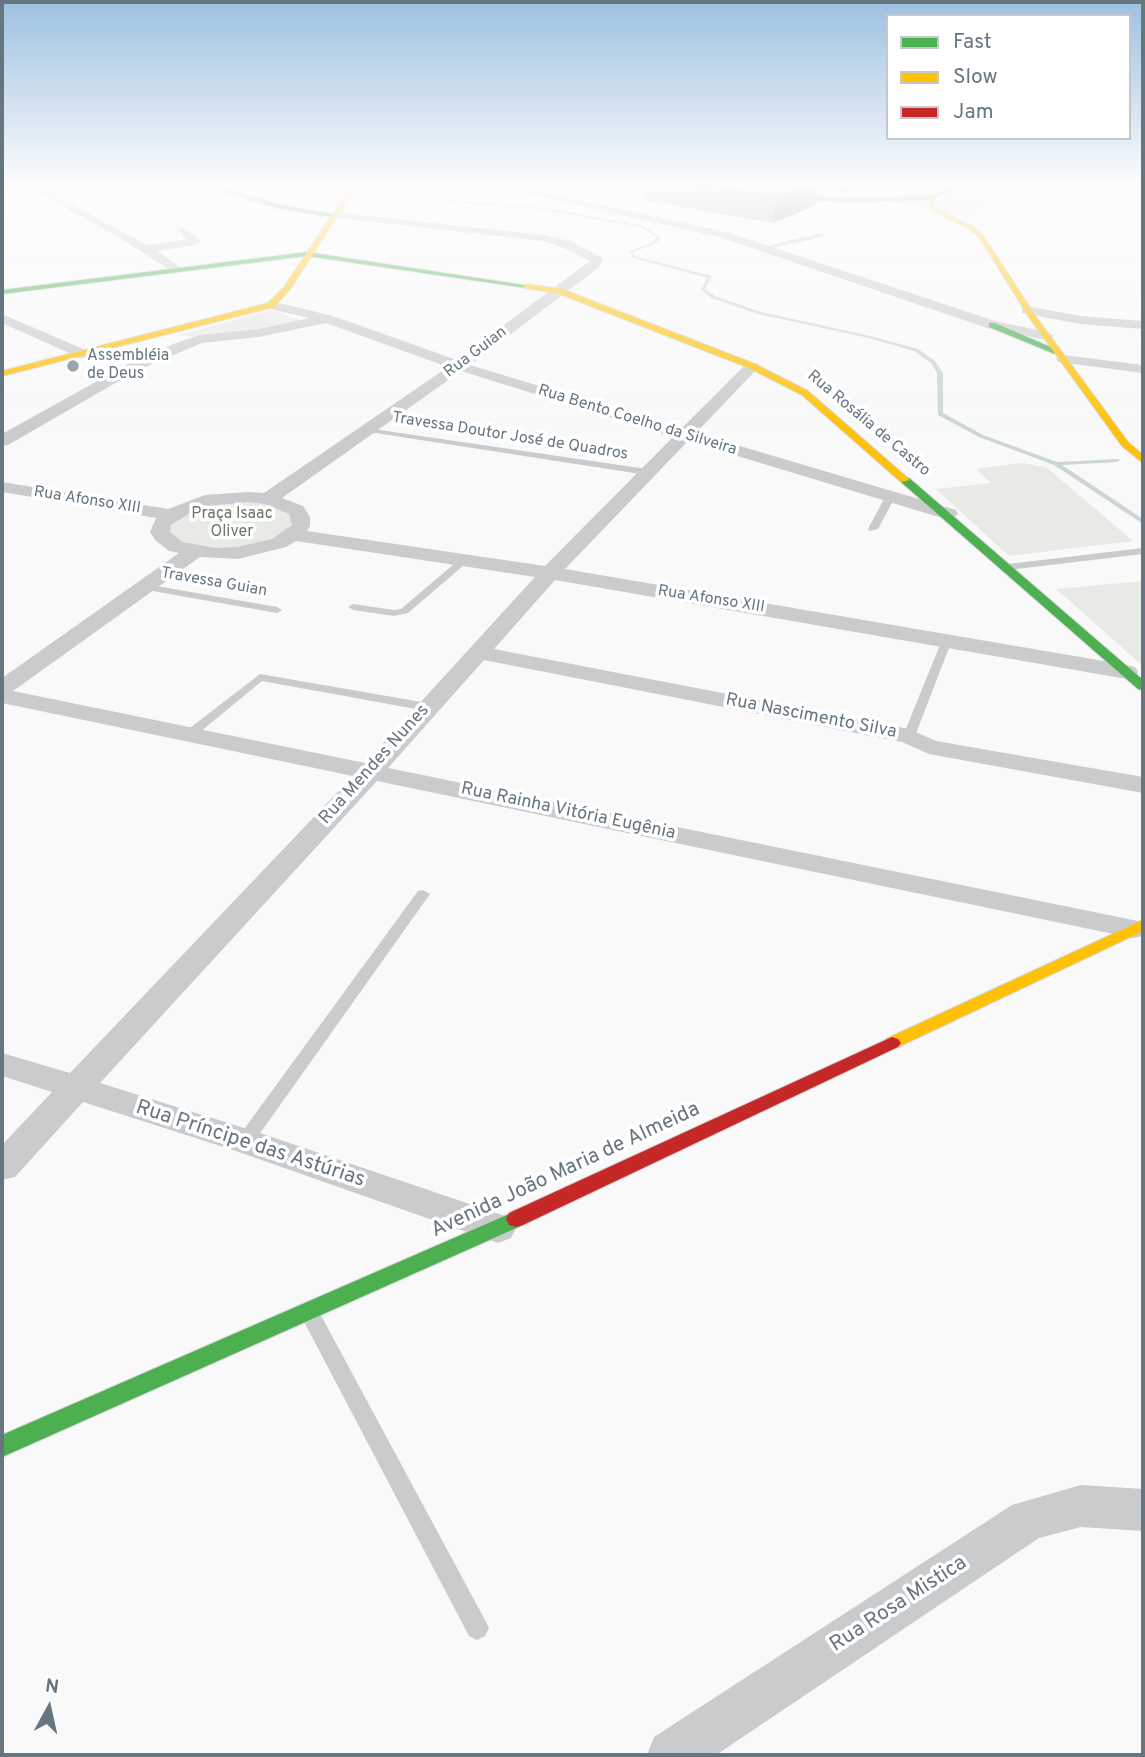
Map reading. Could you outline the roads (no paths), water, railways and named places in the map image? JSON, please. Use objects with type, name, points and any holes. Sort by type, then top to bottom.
[{"type":"street","points":[[171,265],[176,268]]},
{"type":"street","name":"Rua Rosália de Castro","points":[[2,292],[204,265]]},
{"type":"street","points":[[2,374],[271,304],[287,288],[301,265]]},
{"type":"street","name":"Rua Rosália de Castro","points":[[384,265],[559,290],[751,366],[805,393],[948,514],[1135,679]]},
{"type":"street","name":"Rua Guian","points":[[268,499],[459,366],[594,265]]},
{"type":"street","points":[[824,265],[992,325],[1061,355],[1143,369]]},
{"type":"street","points":[[999,265],[1030,315],[1125,444],[1143,460]]},
{"type":"street","name":"Rua Bento Coelho da Silveira","points":[[271,304],[328,319],[459,366],[889,499],[948,514]]},
{"type":"street","points":[[973,318],[1003,322],[1030,315],[1143,325]]},
{"type":"street","points":[[2,318],[83,354]]},
{"type":"street","points":[[147,337],[200,339],[260,334],[328,319]]},
{"type":"street","points":[[992,325],[1047,336]]},
{"type":"street","points":[[2,441],[133,368],[200,339]]},
{"type":"street","name":"Rua Mendes Nunes","points":[[2,1167],[372,771],[477,652],[751,366]]},
{"type":"street","points":[[1125,444],[1143,444]]},
{"type":"street","name":"Rua Afonso XIII","points":[[2,486],[172,515]]},
{"type":"street","points":[[248,497],[268,499],[296,510],[302,517],[301,526],[293,535],[279,543],[238,553],[194,552],[176,548],[165,541],[160,532],[162,523],[186,507],[216,500],[248,497]]},
{"type":"street","name":"Rua Afonso XIII","points":[[293,535],[551,573],[947,640],[1135,679]]},
{"type":"street","points":[[2,688],[194,552]]},
{"type":"street","name":"Rua Nascimento Silva","points":[[477,652],[909,736],[929,747],[1143,785]]},
{"type":"street","name":"Rua Rainha Vitória Eugênia","points":[[2,696],[1138,927]]},
{"type":"street","name":"Avenida João Maria de Almeida","points":[[2,1446],[498,1228],[1138,927]]},
{"type":"street","name":"Rua Príncipe das Astúrias","points":[[2,1064],[245,1141],[498,1228]]},
{"type":"street","name":"Rua Rosa Mistica","points":[[672,1755],[1028,1520],[1082,1506],[1143,1510]]},
{"type":"lane","name":"Travessa Doutor José de Quadros","points":[[369,430],[647,472]]},
{"type":"lane","points":[[873,529],[889,499]]},
{"type":"lane","points":[[1008,567],[1143,551]]},
{"type":"lane","points":[[352,607],[394,613],[404,611],[465,560]]},
{"type":"lane","name":"Travessa Guian","points":[[145,587],[277,610]]},
{"type":"lane","points":[[909,736],[947,640]]},
{"type":"lane","points":[[190,734],[260,677],[428,707]]},
{"type":"lane","points":[[245,1141],[423,894]]},
{"type":"lane","points":[[308,1310],[477,1628]]},
{"type":"waterway","points":[[664,265],[710,277],[703,289],[713,297],[760,313],[916,350],[933,362],[940,373],[940,414],[981,436],[1056,464]]},
{"type":"waterway","points":[[1056,464],[1117,460]]},
{"type":"waterway","points":[[1056,464],[1143,522]]},
{"type":"place","name":"Assembléia de Deus","points":[[73,366]]},
{"type":"park label","name":"Praça Isaac Oliver","points":[[232,524]]}]
